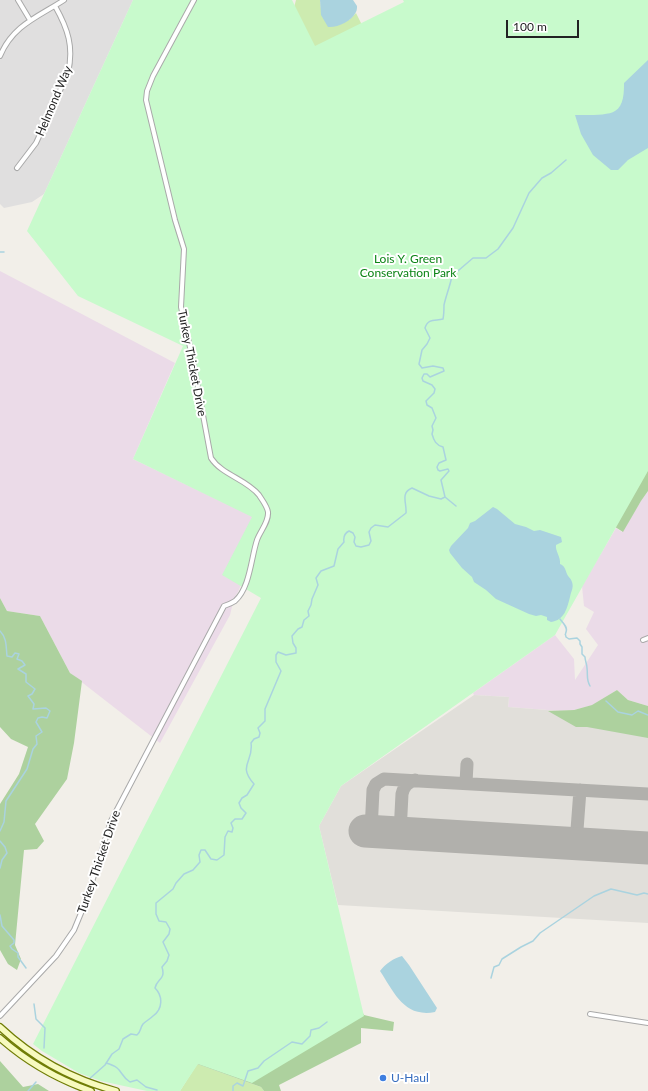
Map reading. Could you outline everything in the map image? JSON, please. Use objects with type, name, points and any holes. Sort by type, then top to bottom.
[{"type":"main road","points":[[0,1027],[41,1059],[77,1078],[116,1091]]},
{"type":"main road","points":[[0,1038],[30,1062],[52,1074],[91,1091]]},
{"type":"street","points":[[18,0],[30,20]]},
{"type":"street","points":[[0,56],[11,37],[30,20],[64,0]]},
{"type":"street","name":"Turkey Thicket Drive","points":[[0,1016],[56,956],[74,930],[86,901],[111,821],[224,606],[235,601],[244,588],[250,571],[257,539],[266,521],[268,512],[266,506],[252,488],[215,464],[211,458],[192,356],[181,307],[184,249],[175,220],[146,100],[147,91],[153,76],[194,0]]},
{"type":"street","name":"Helmond Way","points":[[17,168],[36,143],[68,73],[71,61],[70,44],[67,33],[55,6]]},
{"type":"street","points":[[643,640],[648,638]]},
{"type":"street","points":[[590,1014],[648,1023]]},
{"type":"shaded area","points":[[0,0],[133,0],[44,194],[32,202],[4,208],[0,204]]},
{"type":"shaded area","points":[[0,271],[175,363],[133,459],[262,521],[247,570],[234,598],[230,615],[160,743],[70,673],[40,616],[7,611],[0,598]]},
{"type":"shaded area","points":[[648,491],[648,706],[628,700],[617,690],[593,705],[574,710],[560,711],[508,707],[509,697],[474,695],[473,693],[555,635],[574,659],[575,680],[598,645],[586,629],[594,612],[584,606],[582,586],[616,528],[622,532]]},
{"type":"shaded area","points":[[474,695],[509,697],[508,707],[648,720],[648,923],[338,905],[319,826],[341,786]]},
{"type":"green space","name":"Lois Y. Green Conservation Park","points":[[133,0],[292,0],[315,46],[404,2],[403,0],[648,0],[648,471],[555,635],[341,786],[319,826],[364,1016],[252,1083],[198,1064],[180,1091],[147,1091],[101,1081],[79,1073],[33,1044],[261,598],[222,575],[252,517],[133,459],[183,346],[78,296],[27,231]]},
{"type":"green space","points":[[296,0],[320,0],[321,9],[349,20],[356,13],[362,25],[328,55],[288,30]]},
{"type":"green space","points":[[648,443],[648,491],[623,532],[612,525]]},
{"type":"green space","points":[[0,598],[7,611],[40,616],[70,673],[82,681],[74,743],[67,779],[35,824],[44,841],[37,849],[24,850],[15,945],[21,959],[17,970],[8,964],[0,950],[0,804],[19,774],[28,747],[11,739],[0,727]]},
{"type":"green space","points":[[617,690],[628,700],[648,706],[648,738],[587,727],[576,727],[548,711],[574,710],[592,705]]},
{"type":"green space","points":[[354,998],[364,1015],[394,1022],[393,1031],[361,1028],[361,1043],[279,1085],[281,1091],[264,1091],[261,1087],[197,1064]]},
{"type":"green space","points":[[0,1061],[23,1087],[38,1084],[49,1091],[0,1091]]},
{"type":"green space","points":[[197,1064],[261,1087],[264,1091],[180,1091]]},
{"type":"water","points":[[320,0],[353,0],[357,6],[357,10],[351,18],[344,23],[328,27],[321,15]]},
{"type":"water","points":[[648,60],[648,148],[628,160],[618,170],[611,170],[593,155],[581,134],[575,115],[612,113],[618,109],[624,94],[624,83]]},
{"type":"water","points":[[493,507],[515,524],[534,531],[540,530],[561,537],[562,542],[556,545],[556,550],[560,559],[560,564],[565,568],[573,586],[565,613],[556,621],[551,622],[547,620],[547,617],[529,614],[496,599],[474,582],[472,577],[462,568],[450,553],[449,550],[451,546],[468,528],[470,523],[475,521]]},
{"type":"water","points":[[402,956],[437,1008],[435,1012],[424,1013],[415,1011],[401,1002],[380,971],[384,966]]},
{"type":"waterway","points":[[88,1080],[105,1065],[112,1054],[119,1049],[123,1039],[131,1034],[137,1035],[143,1024],[159,1010],[161,999],[155,988],[162,977],[162,967],[167,961],[169,955],[163,942],[169,934],[170,929],[166,922],[159,921],[156,914],[156,903],[173,889],[184,874],[193,870],[200,862],[199,855],[201,850],[205,850],[211,859],[217,860],[224,855],[225,837],[228,831],[232,832],[233,828],[231,823],[235,819],[242,819],[246,813],[241,808],[239,803],[242,798],[247,795],[254,784],[249,778],[246,768],[250,755],[251,743],[254,739],[259,737],[260,733],[258,728],[265,721],[265,709],[281,671],[276,662],[276,655],[278,652],[286,655],[296,653],[292,636],[302,627],[304,620],[309,616],[308,611],[318,585],[316,578],[321,571],[334,566],[338,549],[344,542],[345,534],[349,531],[353,533],[355,537],[354,542],[356,546],[361,547],[369,545],[371,541],[369,532],[371,528],[375,525],[388,527],[406,513],[405,495],[408,490],[412,488],[429,496],[441,499],[445,497],[441,480],[449,471],[448,469],[440,471],[437,467],[439,463],[446,460],[443,447],[437,444],[432,434],[432,426],[436,418],[432,408],[427,405],[426,401],[434,393],[435,389],[432,385],[423,381],[422,378],[424,374],[427,374],[430,377],[444,371],[443,368],[433,366],[422,368],[419,364],[422,350],[430,338],[425,328],[426,325],[432,320],[443,319],[444,305],[452,276],[473,258],[486,258],[498,249],[513,228],[529,193],[542,178],[551,173],[566,160]]},
{"type":"waterway","points":[[445,497],[456,506]]},
{"type":"waterway","points":[[560,619],[566,627],[566,637],[569,639],[577,638],[580,641],[582,654],[585,657],[590,686]]},
{"type":"waterway","points":[[0,631],[5,640],[7,656],[12,657],[15,653],[19,654],[17,659],[22,661],[25,665],[18,669],[26,674],[26,682],[35,689],[32,694],[28,696],[34,704],[33,709],[46,708],[50,711],[47,718],[38,718],[36,722],[42,732],[36,736],[37,744],[33,749],[27,769],[6,801],[4,822],[0,831]]},
{"type":"waterway","points":[[606,701],[618,712],[632,715],[638,711],[648,715]]},
{"type":"waterway","points":[[0,841],[5,847],[7,853],[2,860],[0,868]]},
{"type":"waterway","points":[[491,978],[494,967],[499,965],[502,959],[533,941],[540,933],[594,896],[611,889],[637,895],[644,893],[648,894]]},
{"type":"waterway","points":[[0,915],[2,926],[14,940],[14,943],[10,946],[18,953],[18,957],[26,968]]},
{"type":"waterway","points":[[34,1004],[36,1019],[45,1028],[44,1048]]},
{"type":"waterway","points":[[233,1091],[233,1086],[237,1083],[243,1086],[248,1071],[258,1068],[264,1061],[292,1042],[302,1044],[310,1036],[311,1030],[319,1028],[327,1022]]},
{"type":"waterway","points":[[106,1063],[116,1067],[130,1082],[137,1080],[146,1087],[157,1090]]},
{"type":"waterway","points":[[28,1091],[36,1082]]},
{"type":"taxiway","points":[[466,783],[467,764]]},
{"type":"taxiway","points":[[371,831],[373,790],[376,784],[384,779],[648,794]]},
{"type":"taxiway","points":[[400,833],[402,794],[406,785],[415,780]]},
{"type":"taxiway","points":[[576,843],[580,790]]},
{"type":"runway","points":[[365,831],[648,848]]},
{"type":"place","name":"U-Haul","points":[[383,1078]]}]
